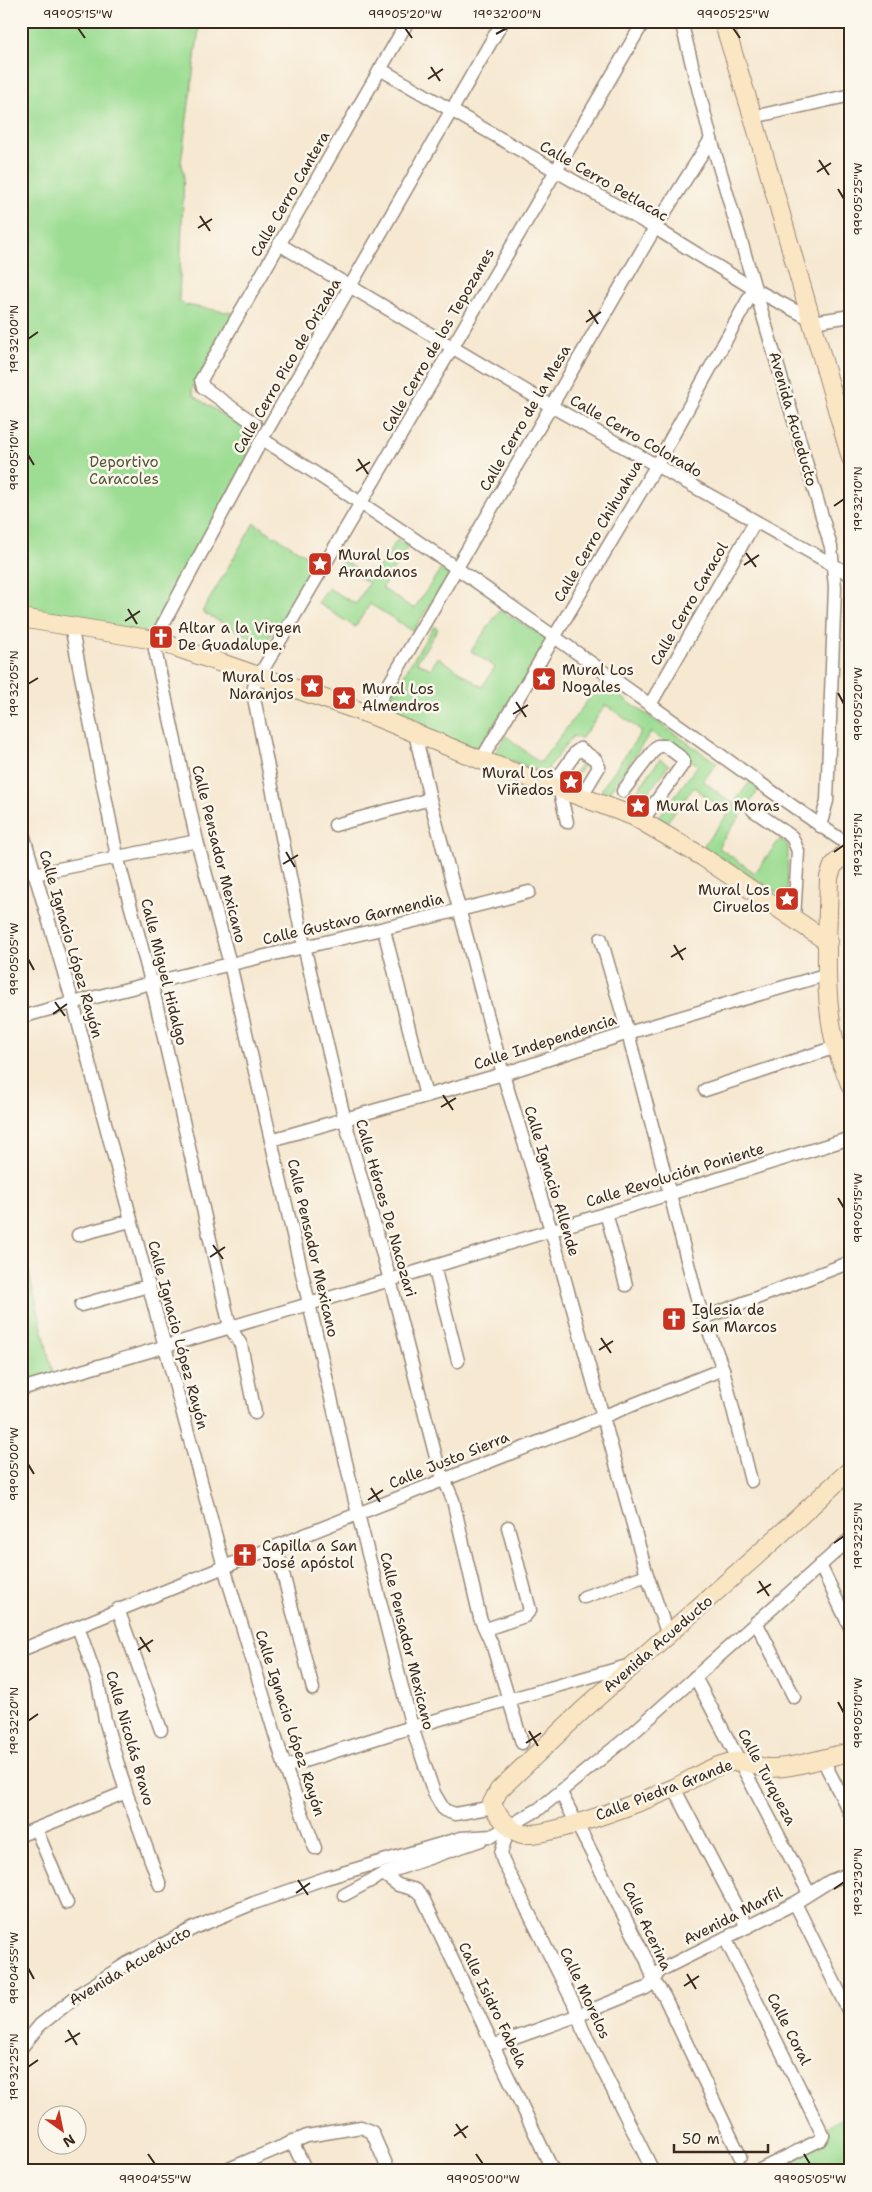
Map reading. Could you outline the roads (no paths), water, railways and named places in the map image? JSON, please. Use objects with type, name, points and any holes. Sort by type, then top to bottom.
[{"type":"main road","points":[[723,21],[851,456]]},
{"type":"main road","points":[[21,618],[74,625],[155,640],[371,715],[481,760],[560,782],[581,796],[642,820],[703,857],[828,942]]},
{"type":"main road","points":[[850,846],[828,876],[828,974],[831,1020],[836,1046],[851,1086]]},
{"type":"main road","name":"Avenida Acueducto","points":[[493,1807],[493,1800],[499,1790],[851,1469]]},
{"type":"main road","name":"Calle Piedra Grande","points":[[509,1827],[516,1833],[535,1834],[578,1822],[674,1788],[712,1768],[732,1762],[742,1762],[768,1768],[851,1752]]},
{"type":"main road","points":[[493,1807],[509,1827]]},
{"type":"street","name":"Calle Cerro Cantera","points":[[255,424],[200,383],[408,21]]},
{"type":"street","name":"Calle Cerro Pico de Orizaba","points":[[155,640],[262,439],[504,21]]},
{"type":"street","name":"Calle Cerro de los Tepozanes","points":[[260,675],[363,503],[554,171],[644,21]]},
{"type":"street","name":"Avenida Acueducto","points":[[681,21],[711,139],[831,547],[835,587],[827,801],[820,826]]},
{"type":"street","name":"Calle Cerro Petlacac","points":[[380,69],[655,228],[754,289],[812,320]]},
{"type":"street","points":[[753,118],[851,95]]},
{"type":"street","name":"Calle Cerro de la Mesa","points":[[371,715],[655,228],[711,139]]},
{"type":"street","name":"Calle Cerro Colorado","points":[[279,244],[551,406],[851,575]]},
{"type":"street","name":"Calle Cerro Chihuahua","points":[[481,760],[656,466],[754,289]]},
{"type":"street","points":[[812,320],[833,320],[851,316]]},
{"type":"street","points":[[262,439],[363,503],[457,567],[850,846]]},
{"type":"street","name":"Calle Cerro Caracol","points":[[651,703],[755,522]]},
{"type":"street","name":"Calle Miguel Hidalgo","points":[[74,625],[72,636],[118,856],[152,985],[230,1327],[240,1345],[256,1413]]},
{"type":"street","name":"Calle Pensador Mexicano","points":[[155,640],[155,658],[197,840],[230,964],[358,1514],[412,1727],[434,1793],[444,1810],[455,1814],[493,1807]]},
{"type":"street","name":"Calle Héroes De Nacozari","points":[[260,675],[253,688],[254,700],[304,946],[345,1121],[390,1280],[438,1464],[453,1500],[480,1618],[486,1629],[522,1743]]},
{"type":"street","name":"Calle Ignacio Allende","points":[[415,733],[430,799],[503,1074],[551,1230],[647,1575],[668,1635]]},
{"type":"street","points":[[623,792],[658,746],[666,746],[683,759],[683,764],[642,820]]},
{"type":"street","points":[[567,822],[560,782],[576,752],[580,749],[596,760],[599,767],[581,796]]},
{"type":"street","points":[[335,825],[430,799]]},
{"type":"street","points":[[752,810],[792,837],[796,842],[798,851],[794,919]]},
{"type":"street","name":"Calle Ignacio López Rayón","points":[[21,826],[73,1003],[224,1567],[285,1768],[315,1848]]},
{"type":"street","points":[[34,874],[197,840]]},
{"type":"street","name":"Calle Gustavo Garmendia","points":[[21,1017],[304,946],[384,930],[529,892]]},
{"type":"street","points":[[384,930],[426,1096]]},
{"type":"street","points":[[601,939],[704,1318],[723,1369],[750,1481]]},
{"type":"street","name":"Calle Independencia","points":[[272,1140],[345,1121],[503,1074],[628,1033],[828,974]]},
{"type":"street","points":[[706,1090],[836,1046]]},
{"type":"street","name":"Calle Revolución Poniente","points":[[21,1389],[390,1280],[851,1138]]},
{"type":"street","points":[[606,1213],[626,1284]]},
{"type":"street","points":[[78,1235],[130,1221]]},
{"type":"street","points":[[704,1318],[851,1262]]},
{"type":"street","points":[[434,1266],[458,1361]]},
{"type":"street","points":[[81,1305],[148,1286]]},
{"type":"street","name":"Calle Justo Sierra","points":[[21,1650],[118,1609],[723,1369]]},
{"type":"street","points":[[486,1629],[525,1616],[530,1610],[508,1527]]},
{"type":"street","name":"Avenida Acueducto","points":[[21,2048],[40,2025],[82,1992],[126,1964],[194,1928],[254,1903],[326,1878],[461,1838],[486,1837],[509,1827],[561,1793],[851,1538]]},
{"type":"street","points":[[276,1547],[313,1689]]},
{"type":"street","points":[[820,1565],[851,1629]]},
{"type":"street","points":[[584,1597],[647,1575]]},
{"type":"street","points":[[118,1609],[160,1730]]},
{"type":"street","points":[[756,1622],[794,1697]]},
{"type":"street","name":"Calle Nicolás Bravo","points":[[78,1627],[98,1683],[104,1720],[126,1792],[160,1885]]},
{"type":"street","points":[[285,1768],[412,1727],[636,1664]]},
{"type":"street","name":"Calle Turqueza","points":[[695,1677],[742,1762],[809,1892]]},
{"type":"street","points":[[822,1758],[851,1814]]},
{"type":"street","points":[[674,1788],[747,1927]]},
{"type":"street","points":[[67,1902],[26,1829],[126,1792]]},
{"type":"street","name":"Calle Acerina","points":[[561,1793],[578,1822],[647,1961],[654,1981],[664,1996],[740,2156]]},
{"type":"street","name":"Calle Morelos","points":[[509,1827],[501,1853],[503,1862],[579,2015],[582,2028],[653,2171]]},
{"type":"street","points":[[344,1895],[383,1874],[486,1837]]},
{"type":"street","name":"Avenida Marfil","points":[[495,2045],[579,2015],[646,1988],[654,1981],[661,1970],[794,1903],[809,1892],[851,1873]]},
{"type":"street","name":"Calle Isidro Fabela","points":[[383,1874],[398,1886],[416,1890],[422,1896],[495,2045],[553,2171]]},
{"type":"street","points":[[794,1903],[851,2016]]},
{"type":"street","name":"Calle Coral","points":[[725,1938],[824,2135],[820,2140],[758,2171]]},
{"type":"street","points":[[224,2171],[307,2136],[364,2127],[372,2132],[389,2171]]},
{"type":"street","points":[[292,2141],[306,2171]]},
{"type":"place","name":"Mural Los Arandanos","points":[[320,564]]},
{"type":"place","name":"Altar a la Virgen De Guadalupe.","points":[[161,637]]},
{"type":"place","name":"Mural Los Nogales","points":[[544,679]]},
{"type":"place","name":"Mural Los Naranjos","points":[[312,686]]},
{"type":"place","name":"Mural Los Almendros","points":[[344,698]]},
{"type":"place","name":"Mural Los Viñedos","points":[[571,782]]},
{"type":"place","name":"Mural Las Moras","points":[[638,806]]},
{"type":"place","name":"Mural Los Ciruelos","points":[[787,899]]},
{"type":"place","name":"Iglesia de San Marcos","points":[[674,1319]]},
{"type":"place","name":"Capilla a San José apóstol","points":[[245,1555]]},
{"type":"park label","name":"Deportivo Caracoles","points":[[124,470]]}]
